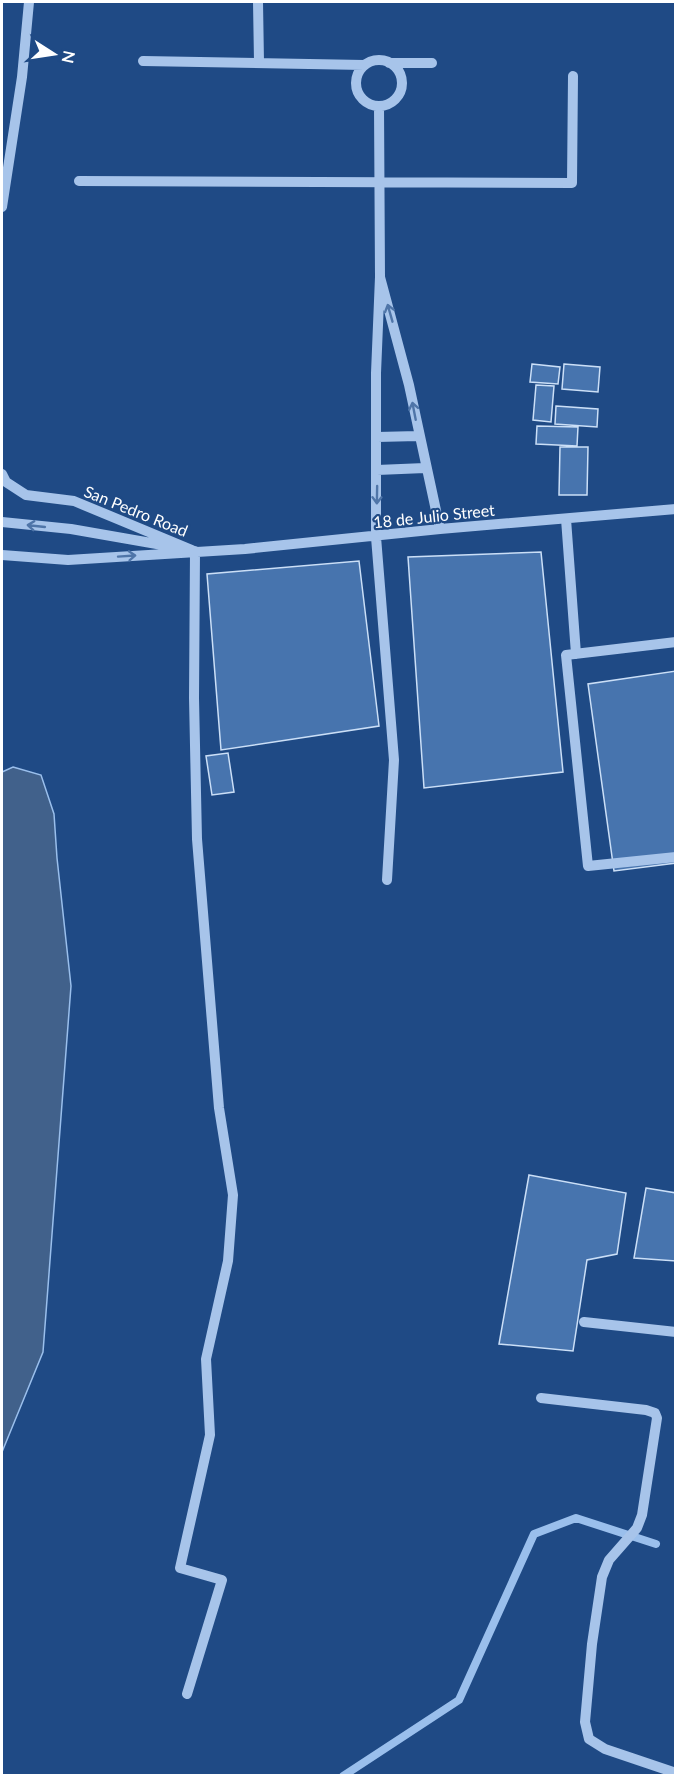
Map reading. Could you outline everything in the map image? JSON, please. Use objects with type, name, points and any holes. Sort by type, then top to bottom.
[{"type":"street","points":[[2,207],[22,77],[29,2]]},
{"type":"street","points":[[258,2],[259,62]]},
{"type":"street","points":[[381,60],[389,63],[400,75],[400,93],[387,105],[369,104],[362,99],[357,90],[356,81],[359,72],[364,65],[372,61],[381,60]]},
{"type":"street","points":[[143,61],[364,65]]},
{"type":"street","points":[[389,63],[432,63]]},
{"type":"street","points":[[79,181],[572,183],[573,76]]},
{"type":"street","points":[[379,106],[380,278],[377,338],[376,537],[394,760],[387,880]]},
{"type":"street","points":[[380,278],[397,336],[440,529]]},
{"type":"street","points":[[377,338],[397,336]]},
{"type":"street","points":[[377,437],[418,436]]},
{"type":"street","points":[[377,470],[425,468]]},
{"type":"street","name":"San Pedro Road","points":[[2,474],[6,482],[26,495],[74,501],[195,551]]},
{"type":"street","name":"18 de Julio Street","points":[[195,551],[244,549],[440,529],[675,509]]},
{"type":"street","points":[[566,519],[576,654]]},
{"type":"street","points":[[2,522],[71,529],[195,551]]},
{"type":"street","points":[[2,555],[68,560],[195,551]]},
{"type":"street","points":[[187,1694],[222,1580],[180,1568],[210,1435],[206,1359],[228,1261],[233,1195],[219,1108],[197,838],[194,698],[195,551]]},
{"type":"street","points":[[675,642],[566,655],[588,866],[675,857]]},
{"type":"street","points":[[584,1322],[675,1332]]},
{"type":"street","points":[[541,1398],[646,1410],[655,1413],[657,1418],[642,1515],[637,1527],[609,1560],[602,1576],[592,1644],[585,1722],[589,1738],[605,1749],[675,1773]]},
{"type":"water","points":[[13,767],[41,775],[54,814],[71,986],[43,1352],[2,1452],[2,772]]},
{"type":"building","points":[[532,364],[560,367],[558,384],[530,382]]},
{"type":"building","points":[[564,364],[600,367],[598,392],[562,389]]},
{"type":"building","points":[[536,385],[554,386],[551,422],[533,420]]},
{"type":"building","points":[[556,406],[598,409],[597,427],[555,424]]},
{"type":"building","points":[[537,426],[578,427],[577,446],[536,444]]},
{"type":"building","points":[[560,447],[588,447],[587,495],[559,495]]},
{"type":"building","points":[[541,552],[563,772],[424,788],[408,557]]},
{"type":"building","points":[[359,561],[379,726],[221,750],[207,574]]},
{"type":"building","points":[[676,671],[676,863],[614,871],[588,684]]},
{"type":"building","points":[[228,753],[234,792],[212,795],[206,756]]},
{"type":"building","points":[[529,1175],[626,1193],[617,1254],[587,1260],[573,1351],[499,1344]]},
{"type":"building","points":[[646,1188],[676,1193],[676,1261],[634,1258]]},
{"type":"waterway","points":[[343,1776],[459,1700],[534,1534],[576,1518],[656,1544]]}]
